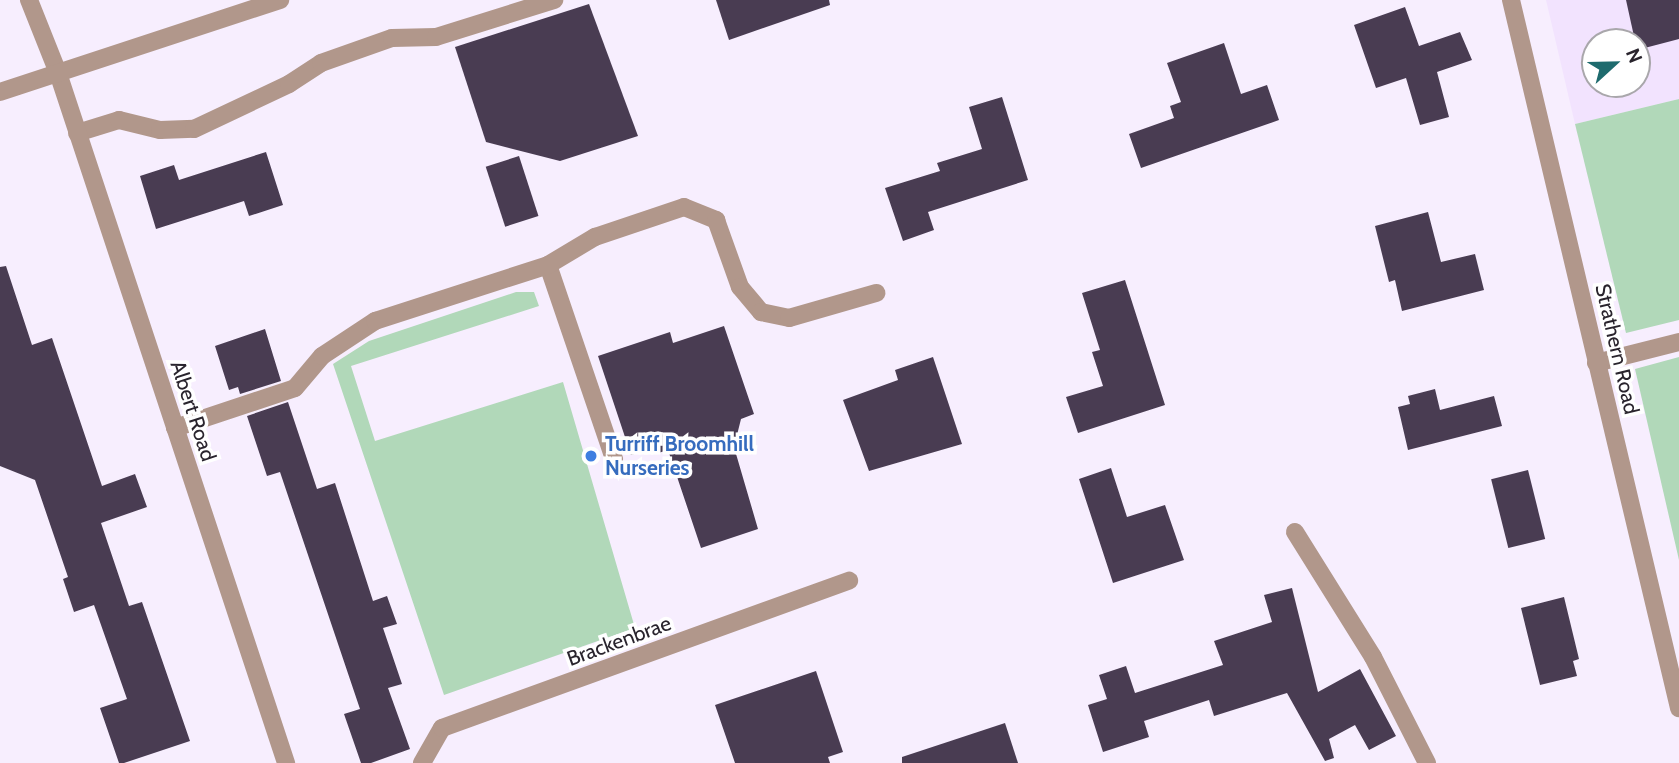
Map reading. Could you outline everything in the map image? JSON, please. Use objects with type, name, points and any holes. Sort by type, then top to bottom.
[{"type":"street","name":"Albert Road","points":[[29,0],[58,74],[286,763]]},
{"type":"street","points":[[0,92],[280,0]]},
{"type":"street","points":[[77,133],[119,120],[160,130],[194,128],[289,84],[321,63],[392,38],[436,37],[554,0]]},
{"type":"street","name":"Strathern Road","points":[[1511,0],[1679,708]]},
{"type":"street","points":[[175,428],[295,388],[322,356],[375,321],[548,265],[595,237],[684,207],[716,220],[740,287],[761,312],[789,318],[876,293]]},
{"type":"street","points":[[548,265],[614,459]]},
{"type":"street","points":[[1596,363],[1679,342]]},
{"type":"street","points":[[1296,532],[1373,657],[1427,763]]},
{"type":"street","name":"Brackenbrae","points":[[422,763],[442,728],[849,581]]},
{"type":"shaded area","points":[[1546,0],[1679,0],[1679,99],[1575,124]]},
{"type":"green space","points":[[1679,99],[1679,320],[1626,333],[1575,124]]},
{"type":"green space","points":[[516,292],[534,292],[539,306],[351,366],[375,441],[563,382],[635,628],[444,695],[333,364],[369,341]]},
{"type":"green space","points":[[1679,357],[1679,560],[1635,369]]},
{"type":"building","points":[[716,0],[829,0],[830,5],[729,40]]},
{"type":"building","points":[[1626,0],[1679,0],[1679,39],[1651,46],[1651,28],[1632,28]]},
{"type":"building","points":[[589,4],[638,136],[560,161],[486,142],[455,47]]},
{"type":"building","points":[[1405,7],[1419,46],[1460,32],[1472,60],[1437,72],[1449,117],[1420,125],[1406,78],[1376,88],[1354,25]]},
{"type":"building","points":[[1224,43],[1241,94],[1267,85],[1279,120],[1141,168],[1129,134],[1174,118],[1170,106],[1181,102],[1167,63]]},
{"type":"building","points":[[1002,97],[1028,180],[928,212],[934,230],[903,241],[885,188],[940,171],[937,163],[982,149],[969,107]]},
{"type":"building","points":[[266,152],[283,205],[249,216],[244,201],[156,229],[140,176],[174,165],[179,180]]},
{"type":"building","points":[[519,156],[538,216],[505,227],[486,167]]},
{"type":"building","points":[[1428,212],[1441,262],[1475,254],[1484,290],[1402,311],[1395,280],[1389,282],[1375,226]]},
{"type":"building","points":[[6,266],[32,345],[52,338],[102,486],[135,474],[147,507],[101,523],[129,606],[142,602],[190,741],[124,763],[119,763],[100,708],[127,699],[94,605],[74,612],[63,579],[68,577],[35,480],[0,466],[0,267]]},
{"type":"building","points":[[1125,280],[1165,405],[1078,433],[1066,397],[1103,386],[1092,352],[1100,350],[1082,293]]},
{"type":"building","points":[[724,326],[754,414],[741,419],[734,447],[758,529],[701,548],[668,450],[655,454],[654,448],[631,455],[598,356],[670,332],[673,343]]},
{"type":"building","points":[[265,329],[281,381],[240,394],[238,387],[229,390],[215,346]]},
{"type":"building","points":[[933,357],[962,444],[869,471],[843,400],[898,380],[895,370]]},
{"type":"building","points":[[1435,389],[1440,410],[1494,396],[1502,426],[1408,450],[1398,407],[1410,404],[1408,396]]},
{"type":"building","points":[[288,402],[317,489],[335,483],[373,601],[387,596],[397,624],[383,628],[402,684],[388,688],[410,749],[371,763],[361,763],[344,714],[360,709],[280,472],[267,476],[247,416]]},
{"type":"building","points":[[1111,468],[1127,517],[1165,505],[1184,560],[1113,583],[1079,479]]},
{"type":"building","points":[[1528,470],[1545,539],[1508,548],[1491,479]]},
{"type":"building","points":[[1292,588],[1318,692],[1360,669],[1396,736],[1369,750],[1355,725],[1329,739],[1334,758],[1325,761],[1287,693],[1214,716],[1209,700],[1144,721],[1149,737],[1103,752],[1088,705],[1107,699],[1099,675],[1126,666],[1135,693],[1223,665],[1214,641],[1272,622],[1264,595]]},
{"type":"building","points":[[1564,597],[1579,659],[1573,661],[1577,676],[1540,685],[1521,608]]},
{"type":"building","points":[[816,671],[843,752],[828,757],[830,763],[735,763],[715,705]]},
{"type":"building","points":[[1005,723],[1018,763],[902,763],[902,757]]},
{"type":"place","name":"Turriff Broomhill Nurseries","points":[[591,456]]}]
